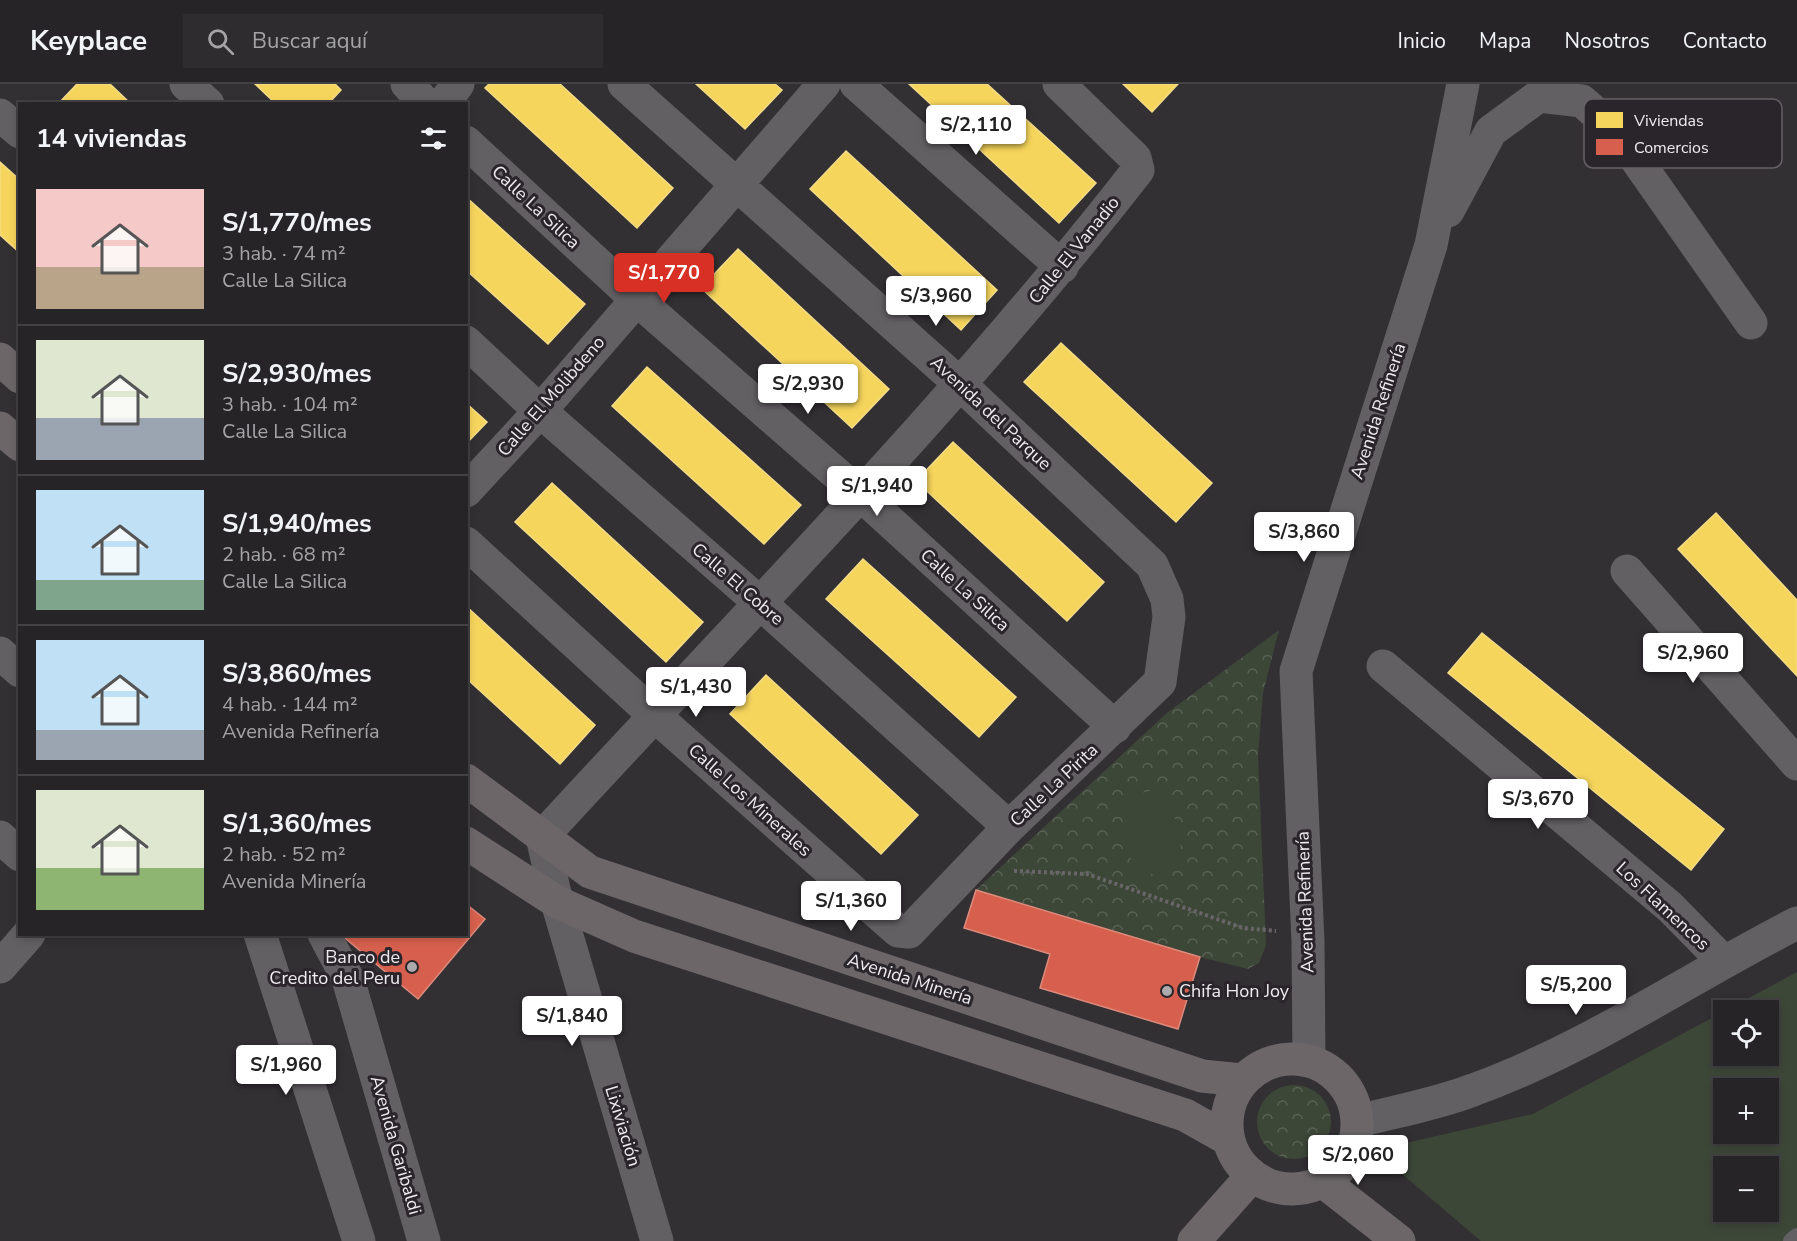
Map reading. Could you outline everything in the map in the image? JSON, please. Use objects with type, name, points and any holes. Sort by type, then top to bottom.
[{"type":"main road","points":[[0,359],[18,375]]},
{"type":"main road","points":[[0,428],[18,443]]},
{"type":"main road","name":"Avenida Minería","points":[[468,782],[590,872],[1202,1076],[1242,1080]]},
{"type":"main road","points":[[468,844],[557,902],[634,936],[1185,1115],[1226,1138],[1251,1177],[1287,1191],[1325,1183],[1350,1157],[1359,1121],[1338,1077],[1309,1060],[1273,1060],[1242,1080],[1231,1097],[1226,1138]]},
{"type":"main road","points":[[1194,1241],[1251,1177]]},
{"type":"main road","points":[[1325,1183],[1398,1241]]},
{"type":"street","points":[[186,84],[206,102]]},
{"type":"street","points":[[444,102],[458,84]]},
{"type":"street","name":"Avenida del Parque","points":[[624,84],[959,383],[1152,565],[1167,599],[1169,617]]},
{"type":"street","name":"Calle El Molibdeno","points":[[468,489],[540,411],[635,298],[824,84]]},
{"type":"street","points":[[856,84],[1062,267]]},
{"type":"street","name":"Calle El Vanadio","points":[[542,837],[759,602],[862,496],[1062,267],[1138,170],[1135,158],[1059,84]]},
{"type":"street","name":"Avenida Refinería","points":[[1309,1060],[1307,934],[1296,670],[1431,245],[1463,84]]},
{"type":"street","points":[[1431,245],[1491,131],[1539,96],[1584,102]]},
{"type":"street","points":[[0,115],[18,130]]},
{"type":"street","name":"Calle La Silica","points":[[468,144],[635,298],[862,496],[1115,727]]},
{"type":"street","points":[[1642,168],[1751,324]]},
{"type":"street","name":"Calle El Cobre","points":[[468,344],[540,411],[759,602],[1009,827]]},
{"type":"street","name":"Calle Los Minerales","points":[[468,545],[654,715],[903,933]]},
{"type":"street","points":[[1627,571],[1797,764]]},
{"type":"street","name":"Calle La Pirita","points":[[903,933],[909,932],[1009,827],[1160,681],[1169,617]]},
{"type":"street","points":[[0,653],[18,669]]},
{"type":"street","name":"Los Flamencos","points":[[1383,666],[1670,907],[1723,961]]},
{"type":"street","points":[[0,837],[18,853]]},
{"type":"street","name":"Lixiviación","points":[[542,837],[557,902],[657,1241]]},
{"type":"street","points":[[1359,1121],[1473,1091],[1568,1049],[1723,961],[1797,923]]},
{"type":"street","points":[[0,967],[27,936]]},
{"type":"street","points":[[260,936],[354,1240]]},
{"type":"street","name":"Avenida Garibaldi","points":[[325,936],[348,979],[424,1241]]},
{"type":"lane","points":[[1791,1241],[1797,1236]]},
{"type":"path","points":[[980,858],[1017,872],[1087,874],[1243,928],[1307,934]]},
{"type":"green space","points":[[1279,630],[1263,693],[1258,755],[1266,945],[1259,963],[1248,969],[1200,957],[976,890],[1167,713]]},
{"type":"green space","points":[[1168,787],[1185,867],[1135,878],[1118,798]]},
{"type":"green space","points":[[1797,972],[1797,1241],[1481,1241],[1395,1168],[1406,1143],[1533,1114],[1713,1017],[1713,1066],[1779,1066],[1779,1000],[1745,1000]]},
{"type":"green space","points":[[1294,1085],[1315,1091],[1325,1101],[1331,1122],[1325,1143],[1315,1153],[1294,1159],[1273,1153],[1263,1143],[1257,1122],[1263,1101],[1273,1091]]},
{"type":"building: Viviendas","points":[[77,84],[110,84],[129,102],[60,102]]},
{"type":"building: Viviendas","points":[[255,84],[335,84],[341,90],[330,102],[274,102]]},
{"type":"building: Viviendas","points":[[489,84],[560,84],[673,188],[637,228],[485,88]]},
{"type":"building: Viviendas","points":[[696,84],[775,84],[782,90],[745,129]]},
{"type":"building: Viviendas","points":[[909,84],[987,84],[1096,183],[1059,223]]},
{"type":"building: Viviendas","points":[[1123,84],[1178,84],[1152,112]]},
{"type":"building: Viviendas","points":[[846,151],[997,290],[961,330],[810,189]]},
{"type":"building: Viviendas","points":[[0,162],[18,178],[18,251],[0,235]]},
{"type":"building: Viviendas","points":[[468,199],[585,304],[548,344],[468,272]]},
{"type":"building: Viviendas","points":[[738,249],[889,389],[852,428],[701,288]]},
{"type":"building: Viviendas","points":[[1061,343],[1212,483],[1176,522],[1024,382]]},
{"type":"building: Viviendas","points":[[647,367],[801,505],[764,544],[612,406]]},
{"type":"building: Viviendas","points":[[468,405],[487,422],[468,442]]},
{"type":"building: Viviendas","points":[[953,442],[1104,582],[1067,621],[916,481]]},
{"type":"building: Viviendas","points":[[552,483],[703,622],[666,662],[515,522]]},
{"type":"building: Viviendas","points":[[1716,513],[1797,600],[1797,676],[1678,549]]},
{"type":"building: Viviendas","points":[[863,559],[1016,697],[979,737],[826,599]]},
{"type":"building: Viviendas","points":[[468,608],[595,725],[560,764],[468,680]]},
{"type":"building: Viviendas","points":[[1482,633],[1724,829],[1691,870],[1448,673]]},
{"type":"building: Viviendas","points":[[766,675],[918,815],[881,854],[730,714]]},
{"type":"building: Comercios","points":[[976,890],[1200,957],[1178,1029],[1040,988],[1050,954],[964,928]]},
{"type":"building: Comercios","name":"Banco de Credito del Peru","points":[[468,906],[485,919],[418,999],[342,936],[468,936]]},
{"type":"place","name":"Banco de Credito del Peru","points":[[412,967]]},
{"type":"place","name":"Chifa Hon Joy","points":[[1167,991]]}]
